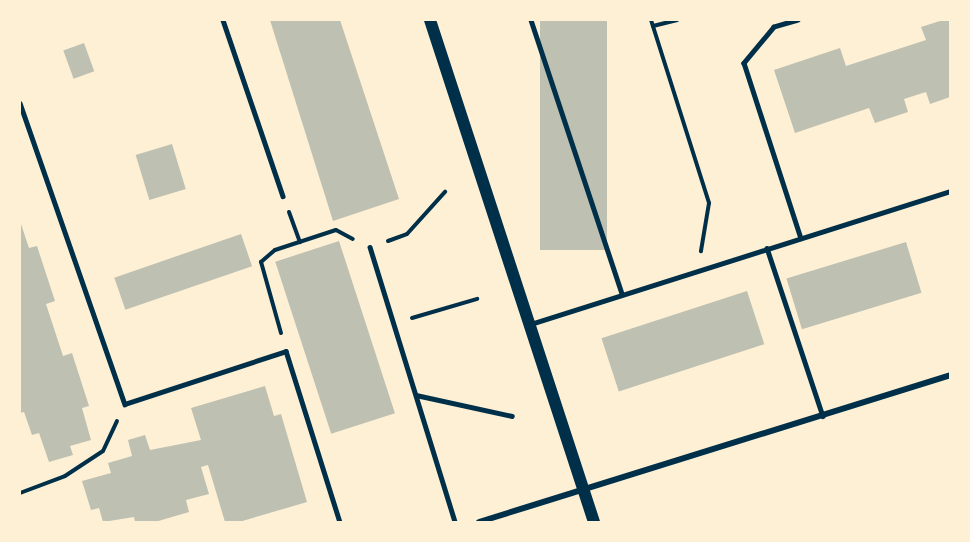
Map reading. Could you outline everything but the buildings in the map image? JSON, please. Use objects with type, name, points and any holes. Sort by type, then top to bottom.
[{"type":"main road","points":[[430,20],[594,522]]},
{"type":"street","points":[[479,522],[951,375]]},
{"type":"lane","points":[[223,20],[283,196]]},
{"type":"lane","points":[[531,20],[622,294]]},
{"type":"lane","points":[[798,20],[774,27],[744,63],[801,238]]},
{"type":"lane","points":[[20,103],[125,404],[286,351],[340,522]]},
{"type":"lane","points":[[528,325],[951,191]]},
{"type":"lane","points":[[370,247],[455,522]]},
{"type":"lane","points":[[767,248],[823,416]]},
{"type":"lane","points":[[416,396],[512,416]]},
{"type":"path","points":[[651,20],[709,203],[698,270]]},
{"type":"path","points":[[654,26],[677,20]]},
{"type":"path","points":[[286,351],[261,262],[275,250],[336,230],[370,247],[407,234],[445,192]]},
{"type":"path","points":[[283,196],[300,242]]},
{"type":"path","points":[[394,324],[477,299]]},
{"type":"path","points":[[20,493],[65,477],[103,451],[125,404]]}]
